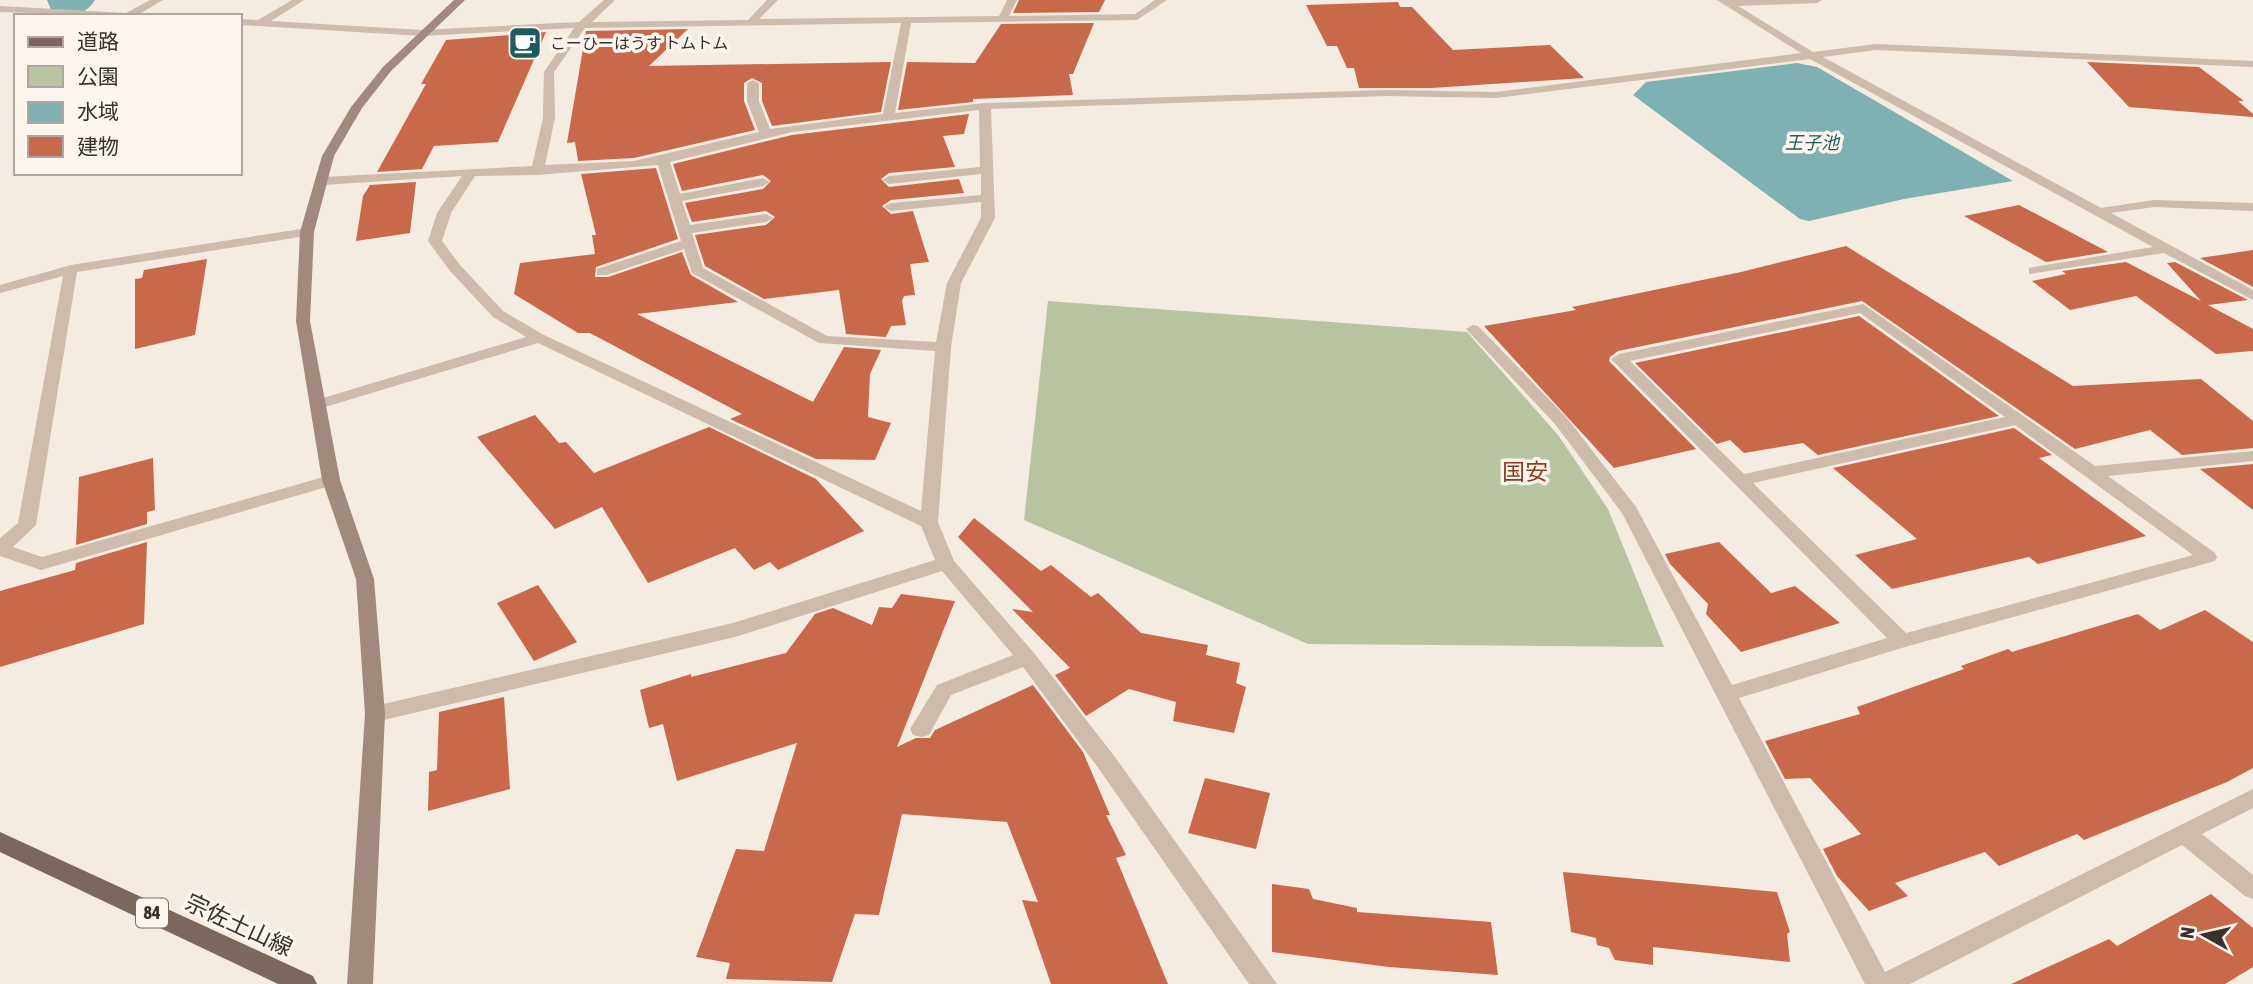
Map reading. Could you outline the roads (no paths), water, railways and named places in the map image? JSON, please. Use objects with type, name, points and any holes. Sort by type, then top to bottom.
[{"type":"main road","name":"宗佐土山線","points":[[0,841],[304,984]]},
{"type":"street","points":[[23,10],[45,0]]},
{"type":"street","points":[[133,14],[158,0]]},
{"type":"street","points":[[259,23],[299,0]]},
{"type":"street","points":[[360,984],[375,714],[365,579],[331,480],[303,321],[307,232],[328,156],[357,107],[387,69],[422,33],[460,0]]},
{"type":"street","points":[[537,170],[549,118],[550,72],[582,25],[610,0]]},
{"type":"street","points":[[750,23],[773,0]]},
{"type":"street","points":[[1002,20],[1012,0]]},
{"type":"street","points":[[242,22],[422,33],[582,25],[1137,17],[1162,0]]},
{"type":"street","points":[[1725,2],[1817,0]]},
{"type":"street","points":[[1725,2],[1811,55],[2253,296]]},
{"type":"street","points":[[0,9],[94,14]]},
{"type":"street","points":[[888,118],[906,22]]},
{"type":"street","points":[[323,181],[597,168],[663,161],[791,128],[985,106],[1387,93],[1496,95],[1876,47],[2253,64]]},
{"type":"street","points":[[753,83],[753,101],[766,135]]},
{"type":"street","points":[[985,106],[988,218],[954,283],[943,346],[929,522],[946,563],[1027,658],[1107,763],[1264,984]]},
{"type":"street","points":[[663,161],[696,270],[824,340],[943,346]]},
{"type":"street","points":[[889,180],[987,170]]},
{"type":"street","points":[[471,172],[444,213],[435,241],[454,268],[498,314],[539,338],[929,522]]},
{"type":"street","points":[[673,199],[763,182]]},
{"type":"street","points":[[891,207],[987,198]]},
{"type":"street","points":[[2099,214],[2117,206],[2202,204],[2253,207]]},
{"type":"street","points":[[602,272],[686,237],[766,218]]},
{"type":"street","points":[[0,289],[71,269],[307,232]]},
{"type":"street","points":[[2034,271],[2165,249]]},
{"type":"street","points":[[71,269],[27,525],[0,548],[41,564],[331,480]]},
{"type":"street","points":[[1725,695],[1902,640],[2208,558],[1863,308],[1619,359],[1902,640]]},
{"type":"street","points":[[1473,329],[1561,421],[1630,511],[1878,984]]},
{"type":"street","points":[[318,404],[539,338]]},
{"type":"street","points":[[1741,480],[2018,419]]},
{"type":"street","points":[[2092,472],[2253,456]]},
{"type":"street","points":[[375,714],[735,629],[946,563]]},
{"type":"street","points":[[920,729],[944,690],[1027,658]]},
{"type":"street","points":[[1885,984],[2253,798]]},
{"type":"street","points":[[2184,833],[2253,889]]},
{"type":"water","name":"王子池","points":[[1797,63],[1817,67],[2013,181],[1904,199],[1809,221],[1800,219],[1633,95],[1646,82]]},
{"type":"place","name":"こーひーはうす トムトム","points":[[525,43]]},
{"type":"district","name":"国安","points":[[1525,472]]}]
